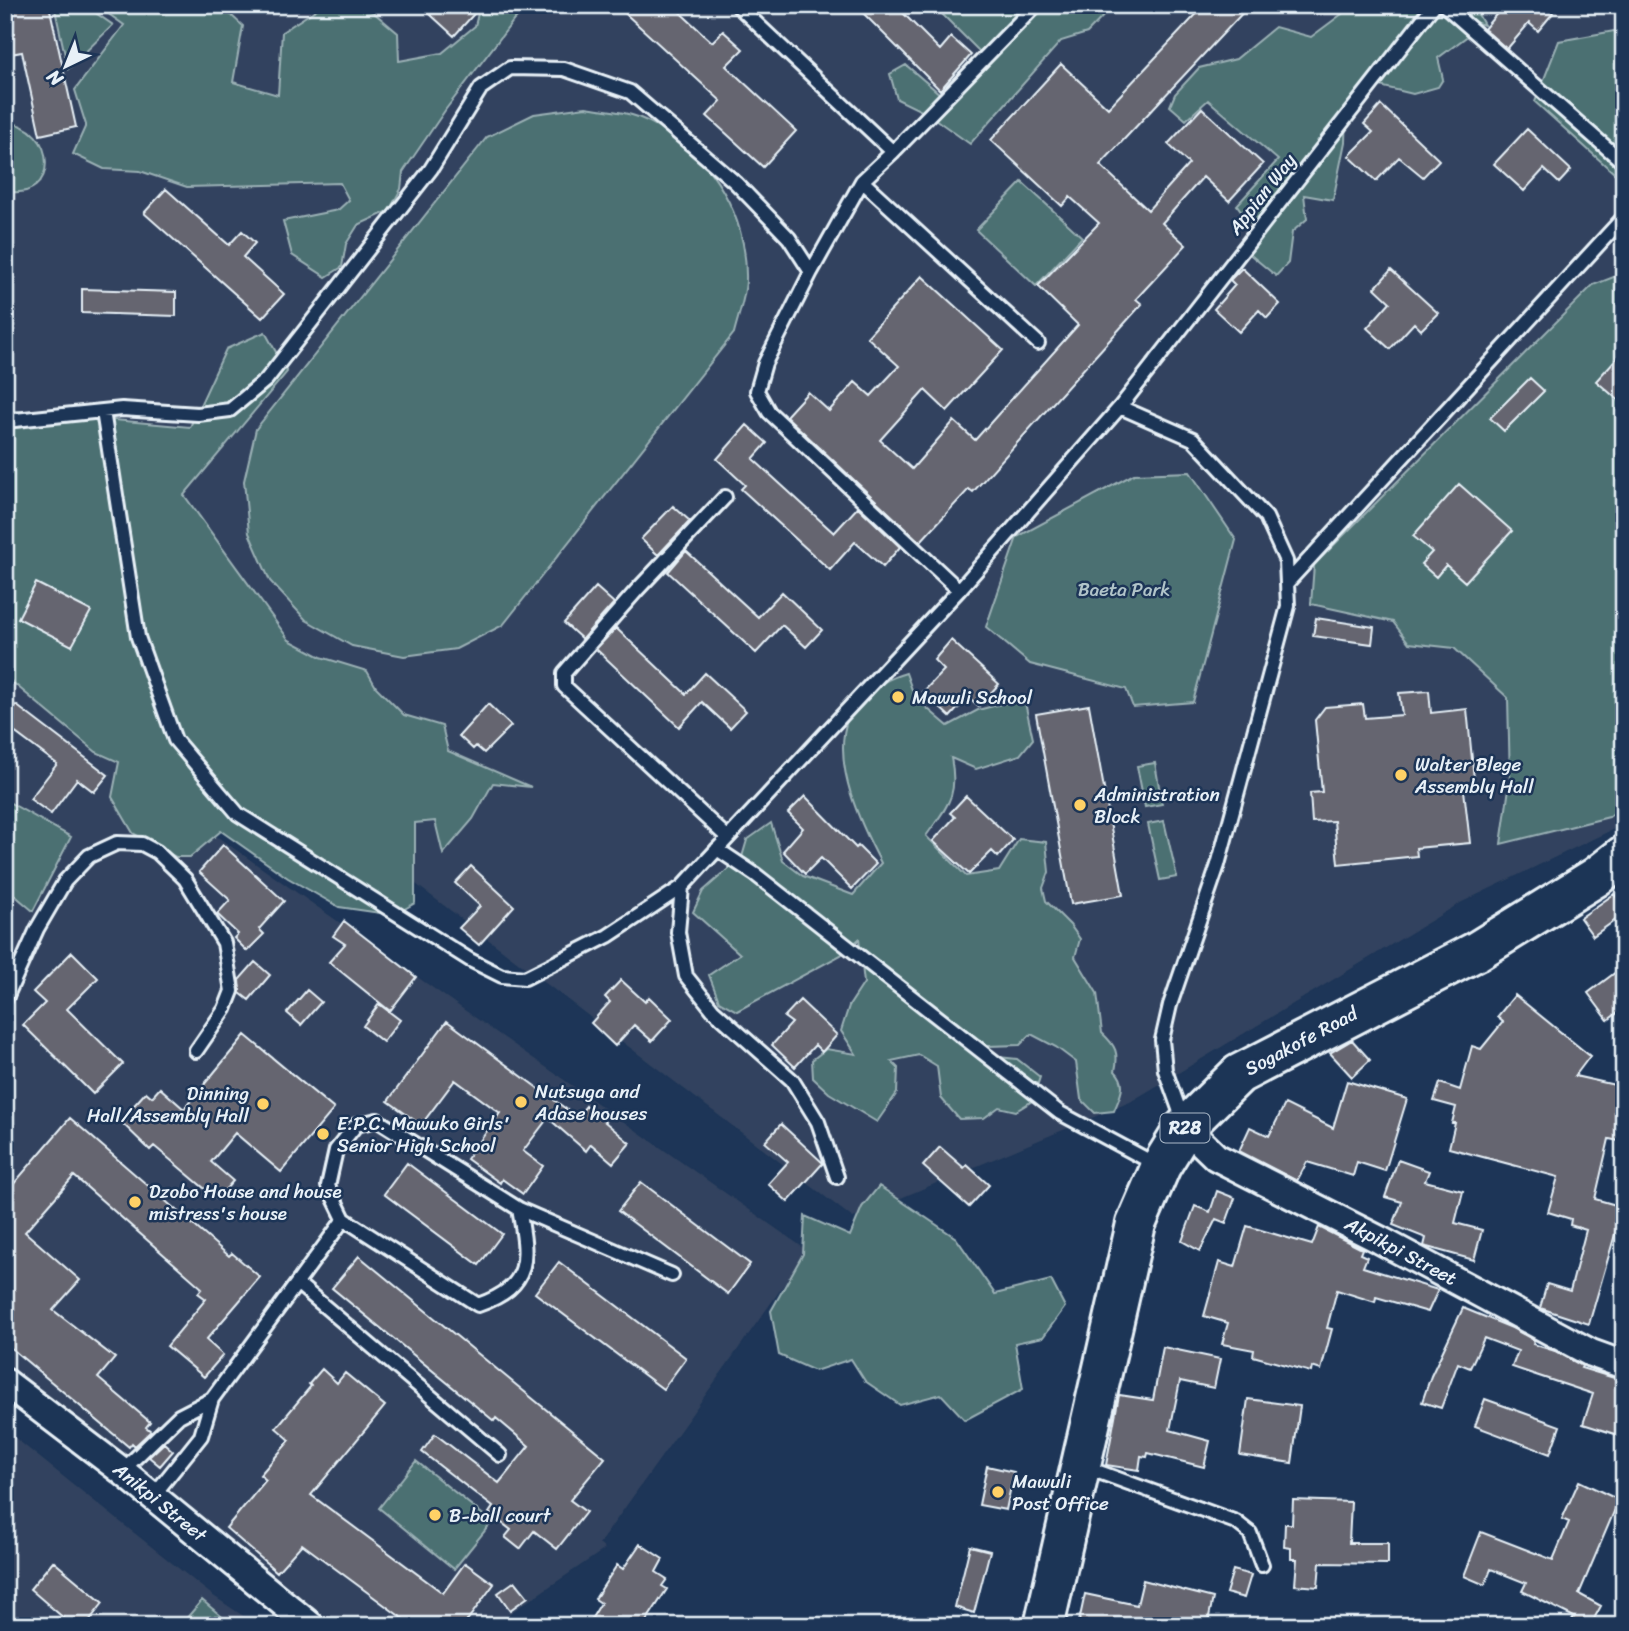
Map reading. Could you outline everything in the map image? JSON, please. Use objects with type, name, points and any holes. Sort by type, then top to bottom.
[{"type":"main road","name":"Sogakofe Road","points":[[1044,1626],[1136,1224],[1161,1166],[1185,1127],[1239,1074],[1477,951],[1596,877],[1624,855]]},
{"type":"street","name":"Akpikpi Street","points":[[1185,1127],[1216,1157],[1380,1240],[1591,1353],[1624,1365]]},
{"type":"street","name":"Anikpi Street","points":[[5,1382],[122,1471],[311,1626]]},
{"type":"lane","points":[[737,5],[893,152]]},
{"type":"lane","points":[[959,590],[769,412],[757,391],[765,363],[811,272],[862,181],[1036,5]]},
{"type":"lane","name":"Appian Way","points":[[103,411],[138,637],[175,740],[238,814],[470,960],[502,976],[525,978],[608,936],[682,887],[959,590],[1120,407],[1434,5]]},
{"type":"lane","points":[[1444,5],[1624,163]]},
{"type":"lane","points":[[5,421],[121,409],[198,414],[230,410],[266,380],[431,169],[481,88],[510,68],[564,69],[629,92],[736,183],[789,238],[811,272]]},
{"type":"lane","points":[[862,181],[1038,342]]},
{"type":"lane","points":[[1287,583],[1624,217]]},
{"type":"lane","points":[[1120,407],[1193,439],[1266,517],[1286,561],[1288,606],[1218,865],[1170,1005],[1162,1040],[1166,1070],[1185,1127]]},
{"type":"lane","points":[[725,497],[637,590],[564,673],[564,686],[727,837]]},
{"type":"lane","points":[[5,1000],[37,929],[65,881],[89,856],[117,843],[142,844],[157,852],[185,879],[224,943],[232,991],[225,1009],[197,1051]]},
{"type":"lane","points":[[717,849],[756,875],[1060,1113],[1161,1166]]},
{"type":"lane","points":[[682,887],[678,932],[686,976],[713,1010],[792,1080],[818,1122],[837,1177]]},
{"type":"lane","points":[[519,1209],[527,1250],[519,1278],[500,1298],[478,1305],[344,1219],[328,1186],[336,1150],[356,1125],[377,1120],[519,1209],[672,1275]]},
{"type":"lane","points":[[153,1496],[201,1436],[212,1399],[344,1219]]},
{"type":"lane","points":[[298,1283],[500,1455]]},
{"type":"lane","points":[[122,1471],[178,1416],[212,1399]]},
{"type":"lane","points":[[1081,1466],[1236,1522],[1250,1533],[1262,1565]]},
{"type":"shaded area","name":"Mawuli School","points":[[5,5],[1624,5],[1624,824],[1462,902],[1130,1102],[853,1218],[5,570]]},
{"type":"shaded area","name":"E.P.C. Mawuko Girls' Senior High School","points":[[5,661],[182,812],[808,1251],[599,1544],[605,1549],[491,1626],[336,1626],[5,1372]]},
{"type":"shaded area","points":[[5,1430],[212,1595],[258,1626],[5,1626]]},
{"type":"green space","points":[[54,5],[84,5],[113,25],[68,69]]},
{"type":"green space","points":[[96,5],[220,5],[243,26],[233,82],[278,95],[282,32],[323,5],[351,5],[373,12],[398,33],[399,61],[442,53],[475,26],[480,5],[529,5],[514,20],[446,109],[403,172],[401,189],[389,211],[358,225],[346,244],[342,267],[326,277],[292,255],[283,221],[338,210],[349,200],[340,183],[187,187],[140,171],[104,169],[73,154],[86,125],[75,90],[124,25]]},
{"type":"green space","points":[[933,5],[1114,5],[1087,33],[1061,41],[970,144],[928,114],[897,99],[890,74],[906,65],[940,94],[980,52]]},
{"type":"green space","points":[[1354,5],[1484,5],[1478,14],[1484,25],[1471,21],[1469,35],[1438,58],[1443,79],[1438,87],[1413,94],[1380,86],[1346,113],[1345,142],[1333,200],[1304,195],[1307,219],[1292,232],[1288,263],[1276,276],[1247,252],[1237,264],[1229,255],[1253,227],[1237,205],[1278,160],[1208,100],[1186,120],[1170,106],[1175,94],[1199,68],[1236,59],[1275,27],[1311,37]]},
{"type":"green space","points":[[1614,31],[1624,38],[1624,182],[1535,102],[1559,41]]},
{"type":"green space","points":[[586,107],[632,115],[662,129],[683,144],[718,182],[739,229],[745,255],[746,281],[734,333],[503,625],[456,649],[404,656],[352,646],[306,620],[270,581],[249,533],[244,481],[256,429],[487,137],[534,114]]},
{"type":"green space","points":[[5,122],[23,127],[36,136],[43,149],[46,162],[43,175],[36,186],[23,192],[5,191]]},
{"type":"green space","points":[[1022,182],[1082,237],[1036,286],[976,230]]},
{"type":"green space","points":[[1624,273],[1624,804],[1609,817],[1501,844],[1510,781],[1508,698],[1454,648],[1409,643],[1393,622],[1311,604],[1314,565],[1593,285]]},
{"type":"green space","points":[[265,332],[287,372],[184,495],[289,640],[321,657],[367,671],[376,687],[404,715],[442,726],[448,751],[531,787],[493,783],[473,819],[443,854],[435,821],[415,823],[415,903],[394,915],[339,907],[288,878],[221,831],[190,857],[176,857],[133,833],[112,797],[119,762],[96,752],[5,676],[5,410],[190,427],[226,349]]},
{"type":"green space","name":"Baeta Park","points":[[1190,472],[1236,540],[1193,702],[1133,707],[1126,689],[1030,664],[986,627],[1017,537],[1134,474]]},
{"type":"green space","points":[[906,673],[915,698],[948,726],[978,710],[1024,698],[1033,739],[1020,755],[976,769],[951,758],[952,792],[945,808],[926,836],[966,876],[999,871],[1019,839],[1046,842],[1049,872],[1043,888],[1046,901],[1080,939],[1075,957],[1097,993],[1102,1033],[1115,1050],[1115,1071],[1122,1085],[1114,1111],[1095,1113],[1081,1099],[1076,1062],[1056,1047],[1031,1034],[1020,1045],[988,1046],[989,1056],[1017,1059],[1040,1077],[1032,1101],[1016,1111],[999,1107],[984,1118],[959,1119],[941,1098],[937,1066],[919,1055],[891,1061],[898,1068],[897,1093],[877,1122],[829,1093],[813,1078],[812,1060],[826,1049],[856,1054],[841,1031],[849,1006],[864,983],[859,939],[841,955],[737,1011],[719,1001],[709,975],[740,954],[693,912],[703,891],[742,857],[747,840],[771,823],[783,861],[803,876],[853,895],[881,863],[865,831],[851,793],[843,754],[844,736],[848,718],[854,710],[884,682]]},
{"type":"green space","points":[[1155,763],[1162,804],[1145,807],[1137,766]]},
{"type":"green space","points":[[5,800],[71,837],[33,911],[5,887]]},
{"type":"green space","points":[[1164,821],[1177,877],[1160,880],[1148,824]]},
{"type":"green space","points":[[879,1186],[956,1238],[995,1294],[1051,1280],[1065,1307],[1043,1337],[1015,1343],[1023,1389],[965,1420],[941,1394],[900,1405],[865,1381],[851,1359],[815,1371],[779,1355],[771,1311],[803,1254],[805,1216],[850,1236],[862,1207]]},
{"type":"green space","name":"B-ball court","points":[[416,1461],[492,1522],[454,1569],[379,1508]]},
{"type":"green space","points":[[202,1600],[233,1626],[180,1626]]},
{"type":"building","points":[[5,5],[49,5],[76,127],[40,135],[22,52],[5,55]]},
{"type":"building","points":[[420,5],[482,5],[454,36]]},
{"type":"building","points":[[616,5],[672,5],[712,42],[723,31],[743,49],[726,66],[796,131],[763,167],[707,116],[721,101]]},
{"type":"building","points":[[855,5],[895,5],[940,50],[951,37],[971,55],[940,90]]},
{"type":"building","points":[[1205,5],[1250,5],[1100,165],[1148,210],[1189,164],[1168,144],[1202,108],[1263,164],[1229,201],[1203,177],[1162,223],[1186,245],[1136,299],[1142,304],[973,492],[969,489],[920,542],[786,416],[808,392],[829,411],[855,382],[871,396],[899,366],[867,337],[922,276],[1003,350],[947,411],[925,390],[880,440],[912,469],[954,421],[975,440],[1078,325],[1038,286],[1099,223],[1070,197],[1062,206],[991,140],[1061,64],[1108,108]]},
{"type":"building","points":[[1504,5],[1544,5],[1553,13],[1538,31],[1529,23],[1507,49],[1484,29]]},
{"type":"building","points":[[1381,105],[1439,160],[1423,177],[1399,157],[1376,181],[1349,156],[1373,132],[1364,124]]},
{"type":"building","points":[[1527,129],[1571,170],[1559,183],[1544,169],[1524,191],[1494,164]]},
{"type":"building","points":[[166,189],[229,245],[242,231],[255,243],[243,257],[284,294],[262,318],[144,213]]},
{"type":"building","points":[[1242,268],[1280,304],[1267,318],[1259,310],[1239,332],[1214,309],[1235,285],[1230,280]]},
{"type":"building","points":[[1391,270],[1438,313],[1421,330],[1414,323],[1390,349],[1367,328],[1390,302],[1375,288]]},
{"type":"building","points":[[82,289],[176,292],[176,316],[82,313]]},
{"type":"building","points":[[1624,350],[1624,405],[1596,381]]},
{"type":"building","points":[[1530,378],[1544,391],[1504,431],[1490,418]]},
{"type":"building","points":[[747,425],[767,443],[753,459],[834,533],[858,507],[900,547],[883,567],[855,542],[830,570],[741,489],[745,485],[717,459]]},
{"type":"building","points":[[1459,484],[1512,531],[1465,582],[1446,565],[1436,577],[1421,564],[1432,552],[1413,536]]},
{"type":"building","points":[[673,506],[690,521],[658,555],[641,539]]},
{"type":"building","points":[[686,551],[758,617],[782,592],[822,630],[806,647],[782,625],[756,653],[668,572]]},
{"type":"building","points":[[36,583],[91,611],[72,646],[18,618]]},
{"type":"building","points":[[596,587],[614,603],[582,639],[564,623]]},
{"type":"building","points":[[1316,618],[1374,627],[1372,644],[1313,636]]},
{"type":"building","points":[[616,628],[686,694],[705,673],[746,711],[730,728],[702,702],[679,727],[596,649]]},
{"type":"building","points":[[951,640],[999,684],[979,706],[968,697],[950,717],[923,692],[944,670],[934,660]]},
{"type":"building","name":"Walter Blege Assembly Hall","points":[[1429,691],[1431,713],[1467,709],[1475,789],[1464,790],[1470,843],[1416,848],[1417,856],[1338,864],[1334,821],[1312,822],[1310,793],[1322,792],[1315,720],[1325,707],[1363,704],[1365,718],[1402,715],[1399,693]]},
{"type":"building","points":[[488,704],[511,726],[484,753],[476,746],[473,749],[459,736]]},
{"type":"building","points":[[16,705],[108,775],[94,792],[77,779],[51,814],[30,799],[57,764],[9,728],[12,724],[6,718]]},
{"type":"building","name":"Administration Block","points":[[1089,705],[1123,895],[1071,904],[1036,714]]},
{"type":"building","points":[[805,796],[856,848],[858,846],[876,864],[852,889],[821,858],[805,874],[783,851],[803,828],[788,813]]},
{"type":"building","points":[[966,796],[1013,840],[998,857],[992,851],[969,874],[933,841],[955,817],[950,813]]},
{"type":"building","points":[[223,845],[284,901],[259,929],[264,934],[247,951],[234,938],[238,934],[217,914],[230,900],[199,872]]},
{"type":"building","points":[[471,866],[514,906],[479,945],[459,928],[480,906],[455,883]]},
{"type":"building","points":[[1614,894],[1624,906],[1624,914],[1593,936],[1580,918]]},
{"type":"building","points":[[344,921],[416,977],[390,1011],[329,962],[345,944],[333,936]]},
{"type":"building","points":[[72,952],[98,978],[67,1009],[123,1064],[93,1094],[23,1025],[45,1003],[33,992]]},
{"type":"building","points":[[255,962],[270,975],[249,1000],[240,993],[239,980]]},
{"type":"building","points":[[1624,966],[1624,1008],[1608,1020],[1588,993]]},
{"type":"building","points":[[621,980],[645,1002],[649,997],[672,1019],[652,1041],[634,1025],[615,1046],[591,1023],[610,1002],[605,997]]},
{"type":"building","points":[[307,990],[321,1002],[301,1025],[287,1013]]},
{"type":"building","points":[[1515,995],[1590,1056],[1575,1076],[1624,1087],[1624,1142],[1609,1139],[1595,1199],[1623,1207],[1589,1324],[1540,1308],[1547,1284],[1570,1291],[1586,1230],[1570,1225],[1571,1219],[1548,1212],[1558,1177],[1449,1148],[1456,1107],[1434,1101],[1440,1083],[1460,1090],[1472,1046],[1481,1049],[1503,1022],[1497,1017]]},
{"type":"building","points":[[800,1000],[837,1035],[822,1052],[815,1045],[795,1067],[772,1045],[792,1023],[784,1017]]},
{"type":"building","points":[[379,1004],[400,1020],[383,1042],[363,1026]]},
{"type":"building","name":"Nutsuga and Adase houses","points":[[447,1021],[577,1117],[586,1106],[630,1143],[613,1163],[591,1144],[586,1151],[548,1118],[523,1151],[543,1166],[523,1194],[502,1179],[500,1183],[467,1159],[500,1113],[455,1080],[421,1125],[388,1101]]},
{"type":"building","name":"Dinning Hall/Assembly Hall","points":[[245,1035],[334,1109],[281,1172],[235,1133],[211,1162],[233,1181],[217,1199],[154,1146],[150,1150],[120,1121],[146,1092],[152,1097],[160,1088],[184,1109]]},
{"type":"building","points":[[1352,1040],[1370,1060],[1352,1077],[1330,1053]]},
{"type":"building","points":[[1347,1081],[1407,1099],[1385,1171],[1357,1162],[1353,1176],[1307,1162],[1297,1181],[1239,1151],[1250,1127],[1269,1136],[1285,1104],[1333,1128]]},
{"type":"building","points":[[70,1118],[229,1256],[232,1253],[260,1277],[206,1340],[223,1355],[204,1377],[167,1346],[206,1299],[198,1293],[202,1288],[74,1176],[25,1232],[80,1280],[53,1310],[115,1358],[98,1378],[150,1422],[146,1427],[151,1431],[135,1446],[132,1443],[129,1447],[5,1343],[5,1194]]},
{"type":"building","points":[[781,1124],[823,1163],[788,1202],[768,1184],[788,1162],[765,1142]]},
{"type":"building","points":[[940,1147],[964,1168],[967,1165],[989,1185],[969,1207],[923,1166]]},
{"type":"building","points":[[1398,1160],[1429,1171],[1425,1181],[1463,1191],[1455,1223],[1482,1230],[1474,1260],[1424,1246],[1426,1238],[1393,1225],[1402,1202],[1385,1197]]},
{"type":"building","points":[[407,1163],[502,1234],[479,1265],[384,1194]]},
{"type":"building","points":[[641,1182],[750,1264],[728,1294],[618,1211]]},
{"type":"building","points":[[1217,1191],[1235,1198],[1226,1223],[1216,1219],[1200,1251],[1182,1241],[1195,1206],[1210,1212]]},
{"type":"building","points":[[1247,1226],[1312,1245],[1319,1227],[1362,1249],[1360,1254],[1367,1257],[1363,1267],[1438,1290],[1428,1312],[1376,1297],[1375,1302],[1337,1290],[1327,1328],[1332,1329],[1321,1370],[1312,1367],[1311,1372],[1253,1356],[1254,1350],[1222,1344],[1228,1323],[1204,1316],[1219,1262],[1235,1267]]},
{"type":"building","points":[[359,1256],[605,1458],[570,1500],[586,1512],[557,1549],[534,1531],[520,1549],[505,1537],[511,1530],[489,1513],[493,1507],[422,1452],[435,1434],[499,1483],[529,1446],[496,1418],[494,1421],[332,1288]]},
{"type":"building","points":[[559,1262],[686,1358],[663,1389],[535,1293]]},
{"type":"building","points":[[1463,1308],[1512,1328],[1534,1340],[1533,1344],[1555,1351],[1582,1366],[1581,1368],[1624,1381],[1624,1437],[1583,1424],[1593,1394],[1512,1367],[1518,1351],[1484,1338],[1470,1368],[1458,1363],[1441,1408],[1422,1402],[1431,1376]]},
{"type":"building","points":[[1163,1347],[1220,1359],[1214,1388],[1180,1381],[1170,1430],[1210,1441],[1204,1467],[1148,1453],[1147,1457],[1141,1456],[1139,1470],[1106,1465],[1119,1395],[1153,1400]]},
{"type":"building","points":[[322,1369],[337,1383],[345,1373],[385,1406],[311,1495],[443,1593],[465,1563],[494,1584],[463,1626],[413,1626],[302,1544],[277,1572],[226,1528],[266,1480],[260,1475],[290,1440],[276,1428]]},
{"type":"building","points":[[1248,1399],[1300,1406],[1292,1463],[1240,1455]]},
{"type":"building","points":[[1485,1399],[1560,1426],[1550,1454],[1475,1426]]},
{"type":"building","points":[[164,1443],[173,1451],[160,1466],[149,1457]]},
{"type":"building","points":[[987,1466],[1014,1472],[1006,1510],[979,1505]]},
{"type":"building","points":[[1579,1481],[1619,1500],[1579,1594],[1601,1606],[1590,1626],[1569,1626],[1574,1617],[1522,1591],[1526,1583],[1491,1569],[1485,1585],[1464,1576],[1481,1532],[1553,1560],[1569,1522],[1562,1519]]},
{"type":"building","points":[[1293,1500],[1351,1502],[1349,1543],[1388,1543],[1388,1564],[1320,1563],[1318,1587],[1295,1585],[1297,1559],[1291,1559],[1291,1548],[1284,1547],[1285,1524],[1292,1524]]},
{"type":"building","points":[[640,1544],[663,1559],[656,1572],[667,1579],[662,1586],[667,1589],[643,1626],[587,1626],[601,1603],[595,1599],[617,1565],[623,1569]]},
{"type":"building","points":[[970,1546],[990,1551],[974,1613],[955,1607]]},
{"type":"building","points":[[53,1561],[103,1603],[85,1626],[73,1626],[30,1589]]},
{"type":"building","points":[[1233,1570],[1251,1575],[1244,1598],[1226,1593]]},
{"type":"building","points":[[1143,1580],[1213,1598],[1207,1626],[1078,1626],[1085,1594],[1137,1605]]},
{"type":"building","points":[[515,1581],[528,1597],[510,1610],[498,1593]]},
{"type":"place","name":"Mawuli School","points":[[898,697]]},
{"type":"place","name":"Walter Blege Assembly Hall","points":[[1401,775]]},
{"type":"place","name":"Administration Block","points":[[1080,805]]},
{"type":"place","name":"Nutsuga and Adase houses","points":[[521,1102]]},
{"type":"place","name":"Dinning Hall/Assembly Hall","points":[[263,1104]]},
{"type":"place","name":"E.P.C. Mawuko Girls' Senior High School","points":[[323,1134]]},
{"type":"place","name":"Dzobo House and house mistress's house","points":[[135,1202]]},
{"type":"place","name":"Mawuli Post Office","points":[[998,1492]]},
{"type":"place","name":"B-ball court","points":[[435,1515]]}]
